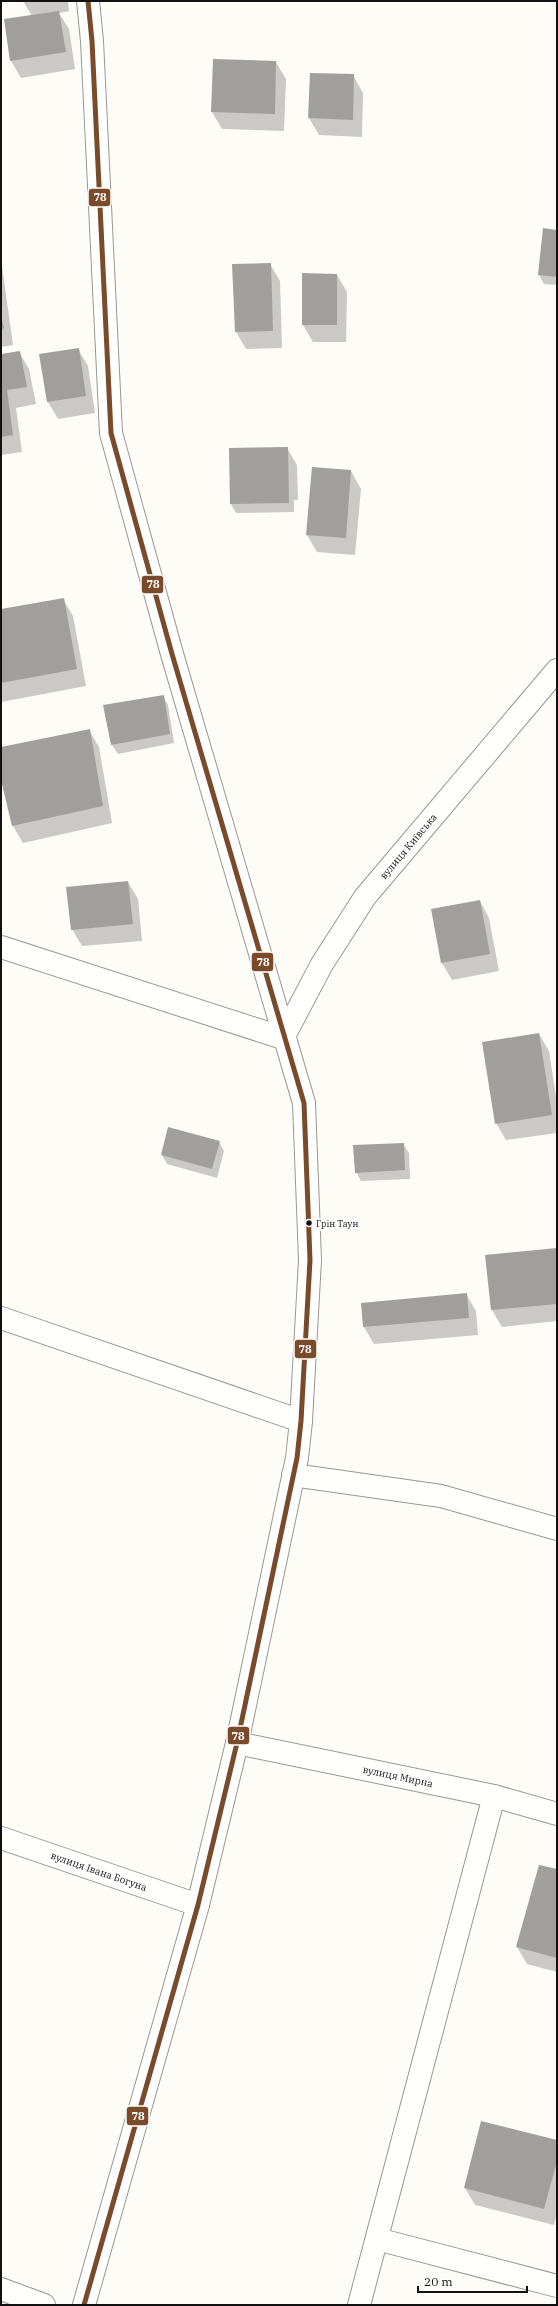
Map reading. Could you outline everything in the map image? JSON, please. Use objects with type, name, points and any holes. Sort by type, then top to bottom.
[{"type":"street","points":[[84,2305],[198,1905],[237,1743],[293,1475],[301,1421],[310,1260],[304,1103],[283,1038],[252,922],[172,654],[111,433],[92,41],[88,1]]},
{"type":"street","name":"вулиця Київська","points":[[283,1038],[322,964],[365,897],[557,670]]},
{"type":"street","points":[[1,947],[283,1038]]},
{"type":"street","points":[[1,1318],[301,1421]]},
{"type":"street","points":[[293,1475],[441,1496],[557,1529]]},
{"type":"street","name":"вулиця Мирна","points":[[237,1743],[494,1796],[557,1814]]},
{"type":"street","points":[[359,2305],[494,1796]]},
{"type":"street","name":"вулиця Івана Богуна","points":[[1,1838],[198,1905]]},
{"type":"street","points":[[377,2239],[557,2286]]},
{"type":"street","points":[[1,2289],[44,2305]]},
{"type":"building","points":[[59,11],[66,52],[10,61],[4,19]]},
{"type":"building","points":[[213,59],[276,61],[275,114],[211,112]]},
{"type":"building","points":[[310,73],[354,74],[353,120],[308,118]]},
{"type":"building","points":[[543,228],[557,230],[557,277],[538,275]]},
{"type":"building","points":[[271,263],[273,331],[235,332],[232,264]]},
{"type":"building","points":[[302,273],[337,274],[337,325],[302,325]]},
{"type":"building","points":[[1,316],[4,328],[1,329]]},
{"type":"building","points":[[79,348],[86,396],[47,402],[39,354]]},
{"type":"building","points":[[20,351],[27,387],[7,390],[13,435],[1,437],[1,354]]},
{"type":"building","points":[[288,447],[289,503],[230,504],[229,448]]},
{"type":"building","points":[[312,467],[351,470],[346,538],[306,535]]},
{"type":"building","points":[[64,598],[77,669],[1,683],[1,609]]},
{"type":"building","points":[[164,695],[170,734],[111,745],[103,705]]},
{"type":"building","points":[[90,729],[103,806],[12,826],[1,780],[1,747]]},
{"type":"building","points":[[128,881],[133,924],[71,930],[66,887]]},
{"type":"building","points":[[480,900],[490,954],[441,963],[431,909]]},
{"type":"building","points":[[539,1033],[552,1115],[495,1124],[482,1042]]},
{"type":"building","points":[[168,1127],[220,1141],[212,1169],[161,1155]]},
{"type":"building","points":[[404,1143],[405,1170],[355,1173],[353,1145]]},
{"type":"building","points":[[557,1248],[557,1304],[491,1310],[485,1255]]},
{"type":"building","points":[[467,1293],[469,1318],[363,1327],[361,1303]]},
{"type":"building","points":[[539,1865],[557,1869],[557,1958],[516,1947]]},
{"type":"building","points":[[481,2121],[557,2140],[557,2161],[544,2209],[464,2188]]},
{"type":"transit line","name":"78","points":[[84,2305],[198,1905],[237,1743],[297,1458],[301,1421],[310,1260],[304,1103],[172,654],[111,433],[92,41],[88,1]]},
{"type":"place","name":"Грін Таун","points":[[309,1223]]}]
